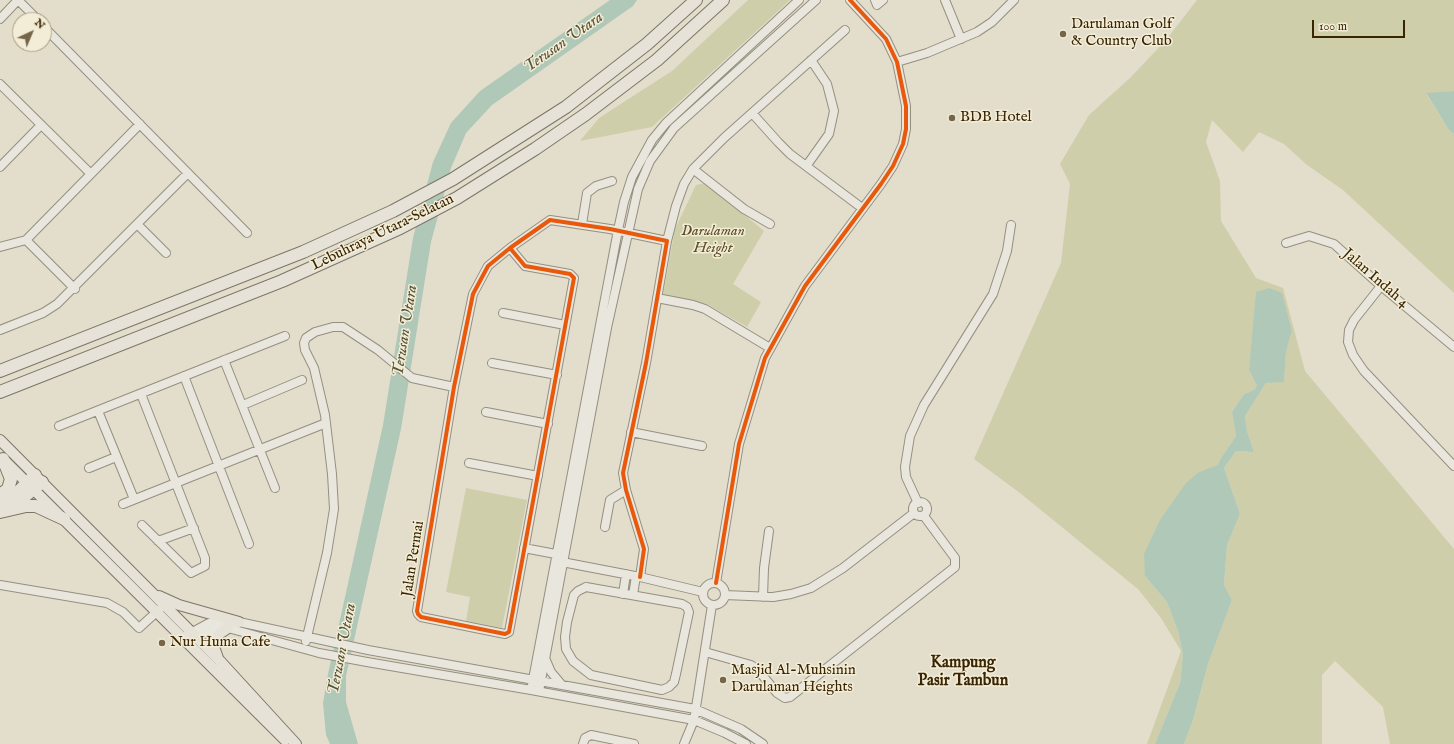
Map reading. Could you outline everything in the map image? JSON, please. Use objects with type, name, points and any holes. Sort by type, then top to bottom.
[{"type":"highway","name":"Lebuhraya Utara–Selatan","points":[[0,371],[304,252],[393,210],[453,178],[521,136],[577,98],[647,44],[696,0]]},
{"type":"highway","name":"Lebuhraya Utara–Selatan","points":[[0,392],[282,281],[400,228],[456,198],[535,149],[586,114],[657,60],[723,0]]},
{"type":"highway","points":[[0,495],[8,489],[11,480],[2,457]]},
{"type":"highway","points":[[0,501],[12,496],[34,482]]},
{"type":"highway","points":[[0,509],[16,502],[34,482]]},
{"type":"highway","points":[[0,512],[26,506],[36,506],[64,519]]},
{"type":"main road","points":[[0,440],[64,519],[190,637],[290,744]]},
{"type":"main road","points":[[2,457],[34,482],[150,591],[160,608]]},
{"type":"main road","points":[[150,591],[179,605],[238,622]]},
{"type":"main road","points":[[220,661],[215,653],[214,642],[219,634],[228,628]]},
{"type":"main road","points":[[190,637],[220,661],[296,744]]},
{"type":"street","points":[[0,19],[18,0],[30,12]]},
{"type":"street","points":[[534,691],[555,557],[618,230],[624,202],[632,177],[652,140],[680,109],[798,0]]},
{"type":"street","points":[[536,680],[545,658],[607,328],[638,189],[650,161],[674,128],[816,0]]},
{"type":"street","points":[[716,583],[739,444],[760,372],[770,348],[805,286],[893,166],[903,144],[906,129],[906,106],[897,62],[886,39],[850,0]]},
{"type":"street","points":[[875,0],[878,5],[883,0]]},
{"type":"street","points":[[945,0],[961,39]]},
{"type":"street","points":[[897,62],[927,53],[986,27],[1014,0]]},
{"type":"street","points":[[633,595],[644,549],[626,490],[623,473],[646,363],[667,241],[676,206],[684,184],[693,169],[752,113],[846,30]]},
{"type":"street","points":[[52,35],[247,232]]},
{"type":"street","points":[[807,165],[829,134],[834,111],[827,84],[811,60]]},
{"type":"street","points":[[0,84],[90,174]]},
{"type":"street","points":[[752,113],[778,142],[862,208]]},
{"type":"street","points":[[0,247],[26,240],[140,124]]},
{"type":"street","points":[[0,167],[41,125]]},
{"type":"street","points":[[693,169],[744,209],[770,224]]},
{"type":"street","points":[[0,330],[51,309],[75,289],[188,173]]},
{"type":"street","points":[[582,224],[588,193],[596,186],[612,181]]},
{"type":"street","name":"Jalan Permai","points":[[510,248],[525,266],[570,274],[574,278],[508,634],[421,617],[417,611],[454,387],[473,294],[488,266],[510,248],[550,220],[618,230],[667,241]]},
{"type":"street","points":[[138,225],[166,253]]},
{"type":"street","points":[[918,503],[910,487],[905,467],[910,436],[924,405],[992,294],[1007,251],[1011,225]]},
{"type":"street","name":"Jalan Indah 4","points":[[1286,243],[1309,236],[1331,242],[1454,347]]},
{"type":"street","points":[[26,240],[75,289]]},
{"type":"street","points":[[1381,286],[1354,320],[1349,330],[1348,342],[1353,355],[1364,371],[1454,466]]},
{"type":"street","points":[[657,298],[700,307],[770,348]]},
{"type":"street","points":[[504,313],[565,325]]},
{"type":"street","points":[[304,649],[327,553],[334,509],[332,474],[326,424],[314,368],[305,350],[304,343],[308,335],[328,328],[343,328],[385,356],[412,378],[454,387]]},
{"type":"street","points":[[59,426],[285,336]]},
{"type":"street","points":[[224,360],[261,449],[275,488]]},
{"type":"street","points":[[492,363],[557,375]]},
{"type":"street","points":[[184,376],[249,544]]},
{"type":"street","points":[[243,405],[302,380]]},
{"type":"street","points":[[141,394],[194,528],[206,563],[205,566],[194,573],[187,571],[142,525]]},
{"type":"street","points":[[98,411],[134,499]]},
{"type":"street","points":[[486,412],[548,424]]},
{"type":"street","points":[[123,504],[326,424]]},
{"type":"street","points":[[631,432],[702,446]]},
{"type":"street","points":[[89,468],[116,457]]},
{"type":"street","points":[[469,463],[538,476]]},
{"type":"street","points":[[605,527],[610,500],[626,490]]},
{"type":"street","points":[[914,513],[913,508],[918,503]]},
{"type":"street","points":[[918,503],[922,503],[926,506],[927,511],[924,516]]},
{"type":"street","points":[[704,652],[750,665],[758,670],[777,693],[785,698],[790,697],[853,649],[955,567],[955,558],[924,516],[914,513]]},
{"type":"street","points":[[725,595],[764,597],[791,594],[819,583],[854,560],[914,513]]},
{"type":"street","points":[[158,541],[194,528]]},
{"type":"street","points":[[764,597],[764,568],[769,531]]},
{"type":"street","points":[[524,548],[563,559],[703,592]]},
{"type":"street","points":[[623,594],[626,574]]},
{"type":"street","points":[[716,583],[722,586],[725,595],[722,602],[712,605],[704,599],[703,592],[709,584],[716,583]]},
{"type":"street","points":[[0,585],[107,603],[123,612],[139,628],[160,608]]},
{"type":"street","points":[[582,588],[592,588],[623,594],[682,604],[688,609],[676,674],[674,682],[669,687],[662,690],[591,675],[573,661],[566,649],[565,637],[567,622],[574,595],[582,588]]},
{"type":"street","points":[[684,744],[694,720],[712,605]]},
{"type":"street","points":[[552,620],[567,622]]},
{"type":"street","points":[[190,637],[218,622],[238,622],[368,650],[696,709],[741,729],[763,744]]},
{"type":"street","points":[[190,637],[217,629],[228,628],[319,653],[694,720],[746,744]]},
{"type":"street","points":[[545,658],[551,672],[562,685]]},
{"type":"street","points":[[583,744],[585,738],[591,735],[634,744]]},
{"type":"green space","points":[[748,0],[790,0],[652,127],[580,141],[599,118],[672,71]]},
{"type":"green space","name":"Darulaman Golf & Country Club","points":[[1197,0],[1454,0],[1454,91],[1426,94],[1449,130],[1454,134],[1454,293],[1343,190],[1307,165],[1284,144],[1259,132],[1243,152],[1212,120],[1206,142],[1220,181],[1221,221],[1256,278],[1283,288],[1305,371],[1454,549],[1454,744],[1390,744],[1383,707],[1335,661],[1322,675],[1322,744],[1184,744],[1193,720],[1208,664],[1232,600],[1224,585],[1227,545],[1240,514],[1224,468],[1236,451],[1254,452],[1247,431],[1245,416],[1266,383],[1284,381],[1286,352],[1292,331],[1281,293],[1255,319],[1249,370],[1257,386],[1254,390],[1244,394],[1232,412],[1236,436],[1221,458],[1218,466],[1199,472],[1145,576],[1167,602],[1178,631],[1183,655],[1180,683],[1155,744],[1147,744],[1181,651],[1161,618],[1138,589],[1020,493],[974,459],[1061,263],[1070,184],[1060,164],[1089,115],[1130,78],[1166,40]]},
{"type":"green space","name":"Darulaman Height","points":[[706,183],[764,231],[733,284],[761,302],[747,327],[707,304],[663,295],[675,229],[696,185]]},
{"type":"green space","points":[[466,488],[527,500],[502,628],[466,621],[470,597],[446,592]]},
{"type":"water","name":"Terusan Utara","points":[[610,0],[637,0],[633,6],[492,105],[466,133],[451,168],[431,242],[401,429],[346,676],[346,702],[358,744],[330,744],[326,735],[323,703],[328,674],[383,425],[413,238],[433,162],[451,123],[480,91]]},
{"type":"water","points":[[1454,91],[1454,134],[1449,130],[1426,93]]},
{"type":"water","points":[[1269,288],[1282,293],[1292,331],[1286,352],[1284,382],[1266,383],[1245,416],[1247,431],[1254,452],[1236,451],[1224,468],[1240,514],[1227,545],[1224,585],[1232,600],[1208,664],[1193,720],[1184,744],[1155,744],[1180,683],[1183,655],[1178,631],[1167,602],[1145,576],[1144,554],[1160,520],[1186,483],[1199,472],[1218,465],[1236,436],[1232,412],[1244,394],[1254,390],[1257,386],[1249,370],[1256,292]]},
{"type":"cycle path","points":[[716,583],[739,444],[765,358],[805,286],[881,184],[893,166],[903,144],[906,129],[906,106],[897,62],[886,39],[850,0]]},
{"type":"cycle path","points":[[510,248],[525,266],[570,274],[574,278],[509,632],[505,634],[421,617],[418,614],[417,611],[454,387],[473,294],[488,266],[510,248],[550,220],[610,229],[667,241],[646,363],[623,473],[626,490],[644,549],[640,577]]},
{"type":"place","name":"Darulaman Golf & Country Club","points":[[1063,34]]},
{"type":"place","name":"BDB Hotel","points":[[952,118]]},
{"type":"place","name":"Nur Huma Cafe","points":[[162,643]]},
{"type":"place","name":"Masjid Al-Muhsinin Darulaman Heights","points":[[723,680]]},
{"type":"district","name":"Kampung Pasir Tambun","points":[[963,673]]}]
